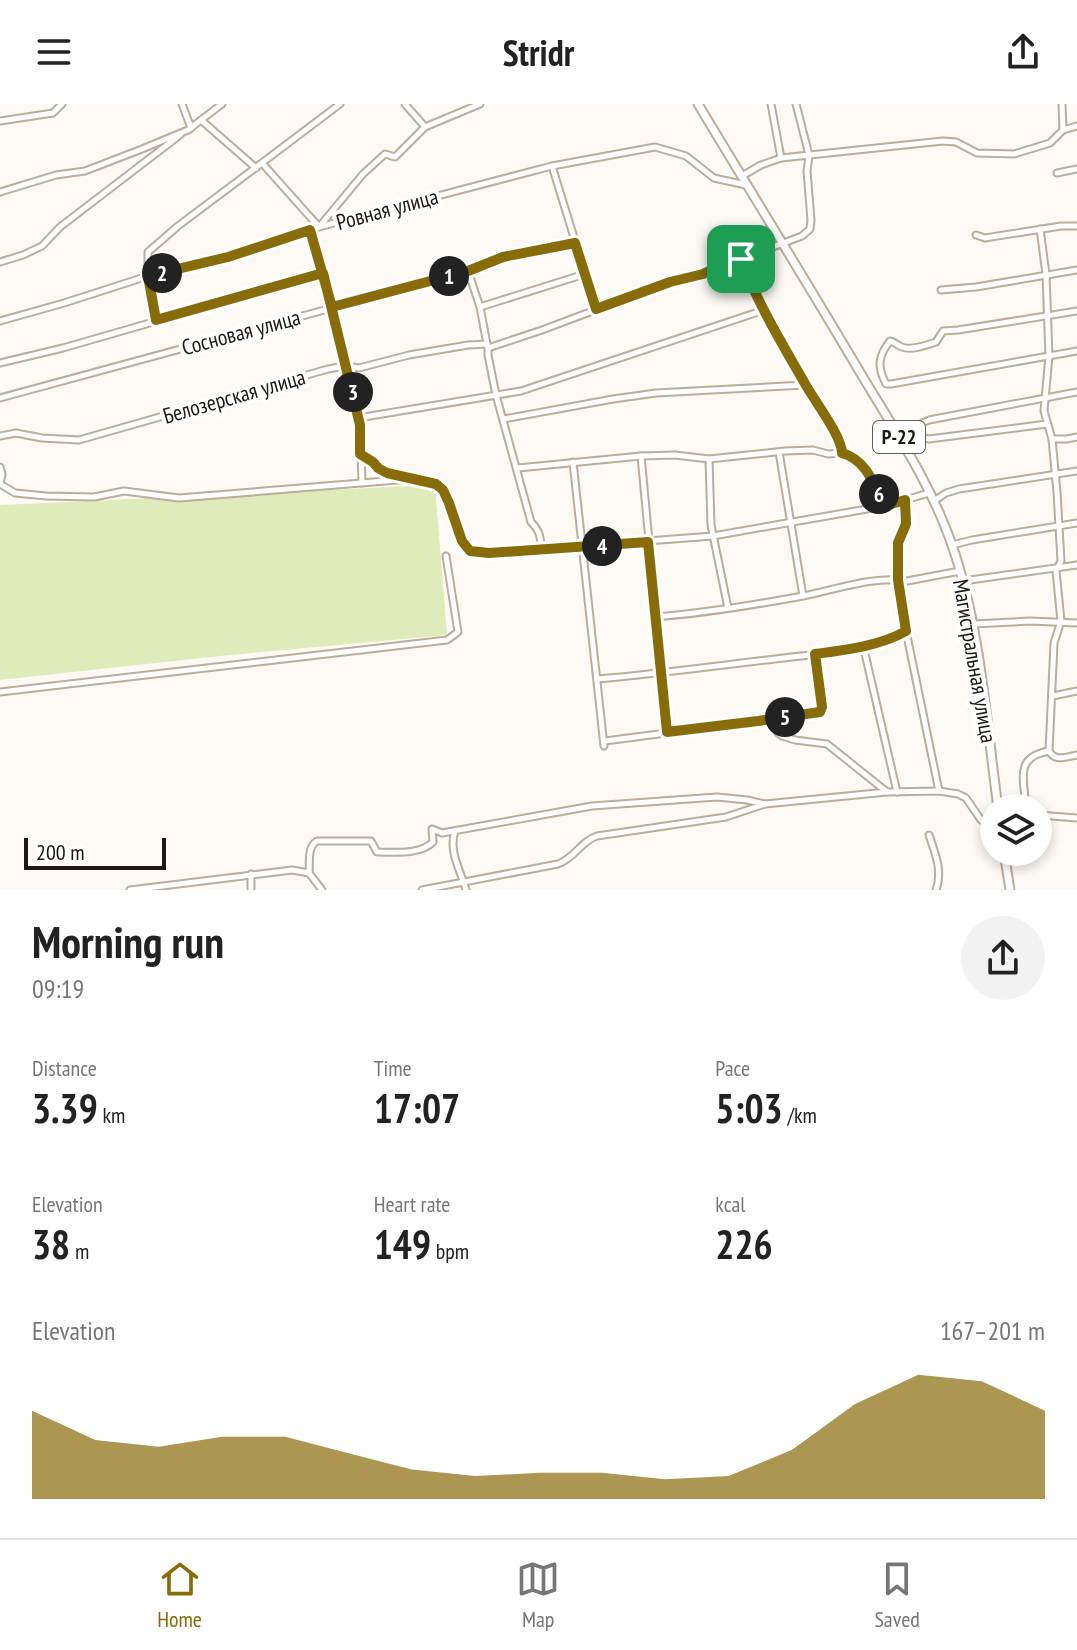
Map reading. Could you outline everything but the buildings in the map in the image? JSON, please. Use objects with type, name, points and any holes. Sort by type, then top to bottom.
[{"type":"highway","name":"Магистральная улица","points":[[698,104],[901,440],[934,501],[963,581],[996,794]]},
{"type":"highway","points":[[1006,866],[1010,890]]},
{"type":"street","points":[[0,121],[53,113],[62,104]]},
{"type":"street","points":[[182,104],[189,129]]},
{"type":"street","points":[[0,262],[42,246],[60,227],[222,104]]},
{"type":"street","points":[[156,320],[148,276],[148,252],[340,104]]},
{"type":"street","points":[[405,104],[425,127]]},
{"type":"street","points":[[262,163],[319,227],[363,174],[385,154],[395,157],[425,127],[480,104]]},
{"type":"street","points":[[771,104],[781,158]]},
{"type":"street","points":[[796,104],[809,155]]},
{"type":"street","points":[[1062,104],[1063,130]]},
{"type":"street","points":[[201,120],[256,168]]},
{"type":"street","points":[[741,176],[781,158],[943,141],[956,142],[977,153],[1014,154],[1050,143],[1063,130],[1077,126]]},
{"type":"street","points":[[0,192],[56,175],[85,171],[189,129]]},
{"type":"street","name":"Ровная улица","points":[[0,321],[148,276],[228,257],[319,227],[552,166],[655,147],[686,156],[714,178],[746,185]]},
{"type":"street","name":"Белозерская улица","points":[[0,436],[16,433],[79,440],[328,369],[345,366],[359,368],[468,345],[488,346],[542,330],[670,282],[703,274],[730,258],[741,259],[802,236],[810,229],[811,220],[807,171],[809,155]]},
{"type":"street","points":[[552,166],[596,309]]},
{"type":"street","points":[[1057,173],[1077,169]]},
{"type":"street","points":[[976,235],[985,238],[1077,226]]},
{"type":"street","points":[[1040,229],[1046,274],[1049,356],[1044,411],[1052,439],[1061,561],[1056,571],[1061,621],[1054,643],[1049,751],[1057,758],[1077,755]]},
{"type":"street","points":[[310,230],[360,425],[362,483]]},
{"type":"street","name":"Сосновая улица","points":[[0,398],[468,271],[503,257],[575,243]]},
{"type":"street","points":[[741,259],[755,294],[805,385],[840,440],[842,453]]},
{"type":"street","points":[[941,290],[1077,270]]},
{"type":"street","points":[[468,271],[480,307],[496,395],[531,522],[541,535],[541,551]]},
{"type":"street","points":[[0,363],[63,348],[323,273]]},
{"type":"street","points":[[480,307],[585,274]]},
{"type":"street","points":[[358,418],[521,391],[764,310]]},
{"type":"street","points":[[1077,311],[943,331],[936,342],[912,348],[890,341],[879,361],[886,384],[891,384],[1077,351]]},
{"type":"street","points":[[504,419],[656,393],[805,385]]},
{"type":"street","points":[[901,440],[919,423],[929,420],[1077,392]]},
{"type":"street","points":[[913,431],[919,437],[929,439],[1047,424]]},
{"type":"street","points":[[1052,439],[1077,437]]},
{"type":"street","points":[[518,468],[641,456],[675,455],[709,459],[813,450],[828,454],[842,453],[864,465],[884,506]]},
{"type":"street","points":[[779,452],[803,596]]},
{"type":"street","points":[[360,454],[378,468],[436,484],[449,503],[462,541],[470,551],[489,553],[713,536],[884,506],[930,492]]},
{"type":"street","points":[[641,456],[667,732]]},
{"type":"street","points":[[709,459],[710,515],[728,608]]},
{"type":"street","points":[[573,462],[605,744],[667,732],[819,712],[822,710],[815,654]]},
{"type":"street","points":[[0,467],[0,484],[15,493],[46,496],[94,497],[124,491],[179,498],[410,479]]},
{"type":"street","points":[[934,501],[959,489],[1077,471]]},
{"type":"street","points":[[905,500],[906,524],[898,543],[898,580],[939,791]]},
{"type":"street","points":[[952,545],[1077,523]]},
{"type":"street","points":[[0,692],[447,640],[458,632],[446,556]]},
{"type":"street","points":[[963,581],[1077,565]]},
{"type":"street","points":[[655,617],[688,615],[876,581],[907,581],[960,571]]},
{"type":"street","points":[[972,624],[1030,621],[1077,623]]},
{"type":"street","points":[[597,679],[815,654],[894,638],[906,631]]},
{"type":"street","points":[[863,645],[897,792]]},
{"type":"street","points":[[1053,696],[1077,691]]},
{"type":"street","points":[[773,719],[782,736],[827,744],[887,792]]},
{"type":"street","points":[[1026,794],[1025,765],[1028,758],[1049,751]]},
{"type":"street","points":[[422,890],[565,862],[586,841],[597,836],[726,817],[765,804],[887,792],[939,791],[966,798],[980,819]]},
{"type":"street","points":[[442,833],[592,806],[717,797],[765,804]]},
{"type":"street","points":[[1052,816],[1077,818]]},
{"type":"street","points":[[322,890],[309,873],[311,849],[317,841],[371,841],[377,852],[392,853],[427,847],[433,842],[432,829],[453,841]]},
{"type":"street","points":[[455,831],[453,841],[458,868],[466,890]]},
{"type":"street","points":[[929,835],[939,865],[936,890]]},
{"type":"street","points":[[130,890],[189,886],[292,870],[309,873]]},
{"type":"street","points":[[251,874],[251,890]]},
{"type":"green space","points":[[435,485],[447,635],[0,680],[0,505]]},
{"type":"route","points":[[741,259],[730,258],[703,274],[670,282],[596,309],[575,243],[503,257],[468,271],[332,307],[323,273],[310,230],[228,257],[148,276],[156,320],[323,273],[360,425],[360,454],[387,473],[436,484],[443,490],[462,541],[470,551],[541,551],[648,542],[667,732],[820,712],[822,707],[815,654],[894,638],[906,631],[898,580],[898,543],[906,524],[905,500],[884,506],[864,465],[842,453],[840,440],[805,385],[755,294],[741,259]]}]
